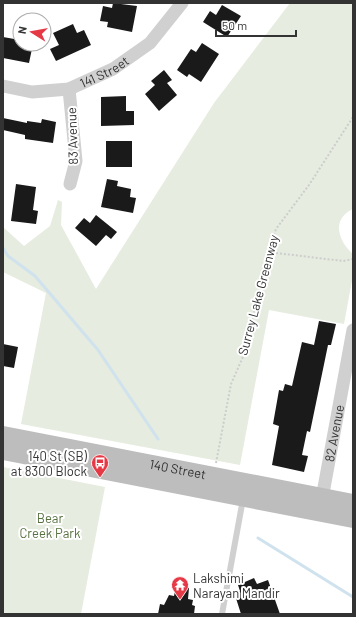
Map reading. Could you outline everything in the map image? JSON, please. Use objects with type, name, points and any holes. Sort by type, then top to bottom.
[{"type":"main road","name":"140 Street","points":[[3,435],[321,505],[353,519]]},
{"type":"main road","name":"140 Street","points":[[3,451],[243,497],[321,505],[353,503]]},
{"type":"street","name":"141 Street","points":[[3,86],[32,92],[69,89],[114,69],[150,42],[182,3]]},
{"type":"street","name":"83 Avenue","points":[[69,89],[76,161],[70,184]]},
{"type":"street","name":"82 Avenue","points":[[321,505],[353,330]]},
{"type":"lane","points":[[222,614],[243,497]]},
{"type":"path","name":"Surrey Lake Greenway","points":[[215,465],[231,384],[246,350],[268,252],[276,229],[309,185],[353,117]]},
{"type":"path","points":[[268,252],[343,261],[353,259]]},
{"type":"green space","points":[[290,3],[353,3],[353,209],[346,213],[339,224],[341,237],[348,249],[353,254],[353,275],[344,324],[269,310],[240,465],[21,424],[46,293],[3,272],[3,227],[24,246],[50,226],[58,200],[62,202],[61,225],[96,289],[214,103]]},
{"type":"green space","name":"Bear Creek Park","points":[[3,467],[105,487],[81,614],[3,614]]},
{"type":"building","points":[[113,3],[137,6],[132,32],[107,27],[108,22],[100,21],[103,6],[112,8]]},
{"type":"building","points":[[222,5],[241,16],[227,37],[203,22],[210,11],[216,15]]},
{"type":"building","points":[[73,24],[77,33],[84,30],[91,45],[56,61],[52,52],[52,48],[59,45],[53,33]]},
{"type":"building","points":[[3,37],[12,39],[12,52],[31,52],[29,63],[3,58]]},
{"type":"building","points":[[202,43],[219,54],[201,82],[189,74],[187,77],[177,70],[191,49],[196,52]]},
{"type":"building","points":[[164,70],[172,80],[167,83],[177,95],[159,111],[145,94],[155,85],[151,81]]},
{"type":"building","points":[[126,96],[126,111],[134,111],[134,125],[101,126],[101,97]]},
{"type":"building","points":[[3,118],[27,123],[27,121],[41,123],[42,119],[56,122],[53,143],[25,139],[25,135],[3,130]]},
{"type":"building","points":[[106,141],[132,141],[132,167],[106,167]]},
{"type":"building","points":[[107,179],[118,181],[117,186],[131,189],[130,197],[136,198],[133,213],[101,207]]},
{"type":"building","points":[[16,184],[36,187],[33,210],[38,211],[36,224],[11,221]]},
{"type":"building","points":[[96,215],[117,232],[111,239],[106,235],[96,246],[75,228],[84,218],[90,223]]},
{"type":"building","points":[[319,321],[336,324],[331,345],[328,345],[310,432],[307,431],[302,455],[308,456],[304,472],[272,465],[279,426],[273,424],[279,390],[283,391],[285,384],[292,386],[302,342],[314,345]]},
{"type":"building","points":[[3,344],[18,347],[14,368],[3,366]]},
{"type":"building","points":[[254,578],[257,584],[268,580],[280,614],[241,614],[234,592],[240,591],[238,585]]},
{"type":"building","name":"Lakshimi Narayan Mandir","points":[[176,586],[189,588],[188,599],[193,600],[192,605],[195,606],[194,614],[158,614],[160,604],[164,605],[169,595],[174,596]]},
{"type":"waterway","points":[[3,248],[8,256],[35,276],[98,350],[158,439]]},
{"type":"waterway","points":[[258,538],[353,597]]},
{"type":"place","name":"140 St (SB) at 8300 Block","points":[[100,478]]},
{"type":"place","name":"Lakshimi Narayan Mandir","points":[[180,600]]}]
